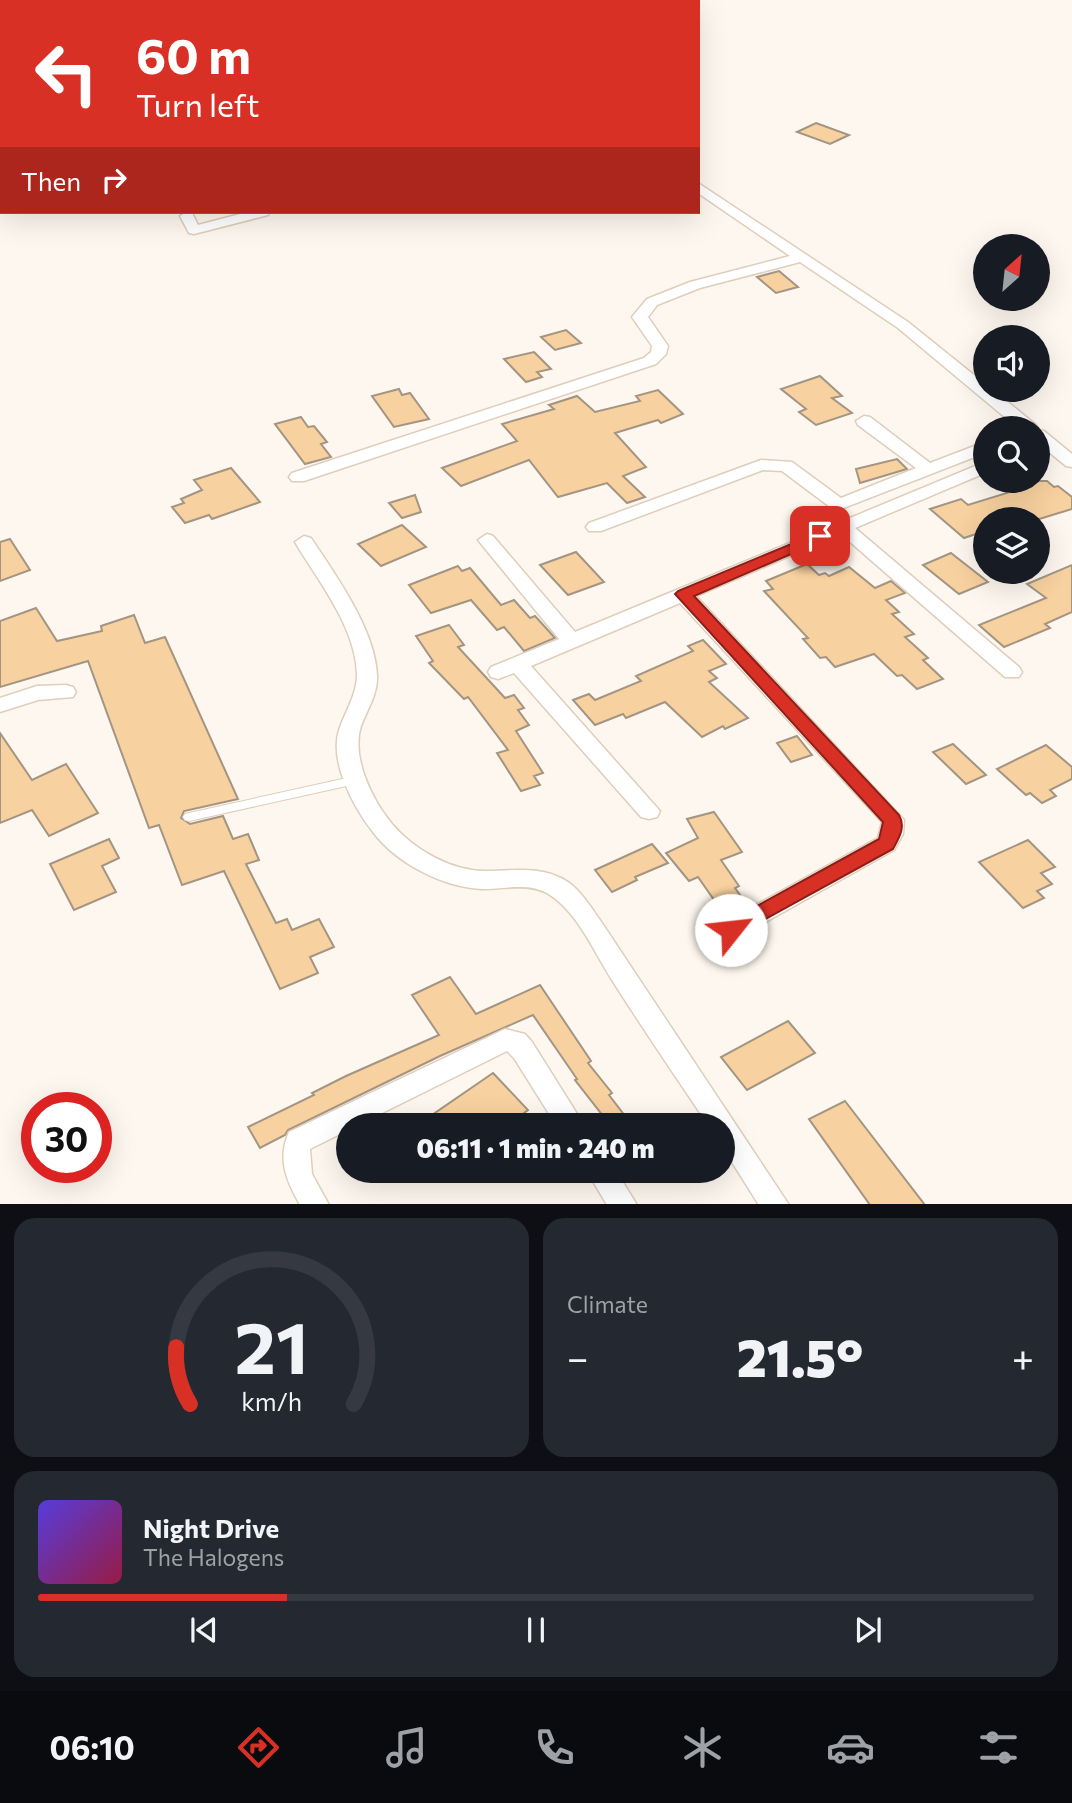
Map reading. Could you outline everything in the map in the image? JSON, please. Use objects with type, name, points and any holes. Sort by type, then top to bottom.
[{"type":"street","points":[[700,188],[903,325],[1014,416]]},
{"type":"street","points":[[187,216],[194,230],[255,214]]},
{"type":"street","points":[[298,477],[650,361],[658,354],[660,346],[640,317],[653,302],[695,285],[802,257]]},
{"type":"street","points":[[864,421],[929,470]]},
{"type":"street","points":[[1050,447],[1072,462]]},
{"type":"street","points":[[595,527],[761,465],[786,466],[841,504],[973,452]]},
{"type":"street","points":[[649,811],[508,668],[973,472]]},
{"type":"street","points":[[843,527],[1012,672]]},
{"type":"street","points":[[487,540],[572,641]]},
{"type":"street","points":[[304,542],[348,616],[367,674],[364,693],[348,736],[347,753],[356,779],[381,827],[399,846],[437,867],[469,878],[517,877],[560,889],[599,942],[774,1204]]},
{"type":"street","points":[[683,594],[893,820],[892,834],[886,844],[731,930]]},
{"type":"street","points":[[0,705],[37,692],[66,692]]},
{"type":"street","points":[[356,1113],[505,1040],[516,1042],[523,1050],[564,1113]]},
{"type":"street","points":[[314,1204],[296,1169],[293,1155],[299,1141],[336,1123]]},
{"type":"street","points":[[609,1183],[622,1204]]},
{"type":"lane","points":[[190,817],[356,779]]},
{"type":"building","points":[[816,123],[849,135],[830,144],[797,132]]},
{"type":"building","points":[[779,271],[798,287],[776,293],[757,277]]},
{"type":"building","points":[[566,330],[581,343],[555,350],[541,337]]},
{"type":"building","points":[[534,352],[551,369],[537,372],[542,377],[526,382],[504,359]]},
{"type":"building","points":[[820,376],[842,396],[832,398],[852,413],[816,425],[799,412],[806,409],[781,389]]},
{"type":"building","points":[[399,389],[402,395],[410,393],[429,419],[394,427],[372,396]]},
{"type":"building","points":[[658,390],[683,414],[661,423],[658,420],[615,433],[646,467],[623,476],[645,497],[627,503],[607,483],[558,497],[529,460],[461,486],[442,468],[517,441],[502,424],[554,409],[549,405],[577,396],[595,412],[640,401],[636,396]]},
{"type":"building","points":[[301,417],[308,427],[314,426],[327,442],[321,444],[331,457],[305,464],[275,424]]},
{"type":"building","points":[[897,459],[907,469],[860,483],[856,469]]},
{"type":"building","points":[[231,468],[260,502],[212,519],[209,515],[185,523],[172,507],[184,503],[181,499],[202,490],[194,480]]},
{"type":"building","points":[[1050,484],[1072,497],[1072,509],[1050,516],[1050,507],[973,507],[973,535],[964,538],[930,509],[961,499],[968,505],[1007,493],[1050,493]]},
{"type":"building","points":[[415,495],[421,512],[402,518],[389,503]]},
{"type":"building","points":[[402,525],[426,547],[381,566],[358,544]]},
{"type":"building","points":[[10,539],[30,570],[0,581],[0,542]]},
{"type":"building","points":[[576,552],[604,582],[568,595],[540,565]]},
{"type":"building","points":[[951,553],[973,570],[973,584],[983,584],[959,594],[923,565]]},
{"type":"building","points":[[807,564],[819,575],[825,573],[829,576],[849,567],[875,588],[891,581],[905,593],[886,600],[899,612],[892,614],[914,634],[905,637],[928,658],[923,660],[943,679],[917,689],[902,675],[897,676],[874,654],[835,667],[826,657],[820,658],[803,639],[808,638],[764,591],[773,589],[766,581]]},
{"type":"building","points":[[1072,565],[1072,612],[1045,624],[1050,628],[1004,647],[979,625],[1046,598],[1027,584],[1050,584],[1050,574]]},
{"type":"building","points":[[458,566],[462,571],[470,568],[501,605],[514,600],[530,618],[535,616],[555,638],[524,651],[504,627],[497,630],[471,600],[431,613],[409,585]]},
{"type":"building","points":[[36,608],[57,641],[102,631],[101,626],[134,615],[145,643],[165,637],[238,799],[184,811],[181,818],[190,824],[223,816],[233,839],[248,834],[259,860],[246,864],[276,923],[287,919],[292,930],[319,919],[334,947],[310,957],[318,973],[280,989],[224,871],[182,885],[159,825],[149,828],[88,661],[0,687],[0,621]]},
{"type":"building","points":[[449,625],[464,645],[458,647],[505,698],[514,695],[524,708],[518,710],[529,725],[516,731],[543,773],[534,776],[540,785],[521,791],[497,753],[508,750],[468,697],[464,699],[429,663],[433,661],[416,636]]},
{"type":"building","points":[[703,640],[726,664],[709,671],[717,678],[709,682],[748,718],[725,729],[723,726],[702,737],[665,702],[626,718],[623,714],[595,725],[573,700],[589,694],[595,700],[641,681],[636,676],[693,651],[688,646]]},
{"type":"building","points":[[0,733],[32,780],[66,764],[98,813],[49,836],[32,810],[0,823]]},
{"type":"building","points":[[797,736],[812,755],[791,762],[777,743]]},
{"type":"building","points":[[953,744],[986,775],[966,784],[933,752]]},
{"type":"building","points":[[1046,745],[1072,767],[1072,779],[1050,790],[1056,796],[1042,803],[1030,793],[1026,795],[997,769]]},
{"type":"building","points":[[714,812],[742,852],[721,860],[739,886],[735,888],[743,899],[719,907],[698,877],[689,881],[666,853],[698,838],[687,819]]},
{"type":"building","points":[[109,839],[119,858],[102,866],[116,892],[74,910],[50,864]]},
{"type":"building","points":[[1028,840],[1055,867],[1041,873],[1052,884],[1037,891],[1044,898],[1023,908],[979,862]]},
{"type":"building","points":[[652,844],[668,863],[635,877],[637,880],[612,892],[595,870]]},
{"type":"building","points":[[450,977],[476,1014],[540,985],[623,1113],[601,1113],[575,1080],[577,1079],[533,1015],[440,1056],[288,1130],[285,1135],[260,1148],[248,1127],[346,1076],[439,1035],[412,995]]},
{"type":"building","points":[[788,1021],[815,1053],[747,1090],[721,1057]]},
{"type":"building","points":[[493,1073],[528,1110],[524,1113],[435,1113]]},
{"type":"building","points":[[845,1101],[924,1204],[869,1204],[809,1119]]},
{"type":"route","points":[[731,930],[886,844],[892,834],[893,820],[683,594],[820,536]]}]
